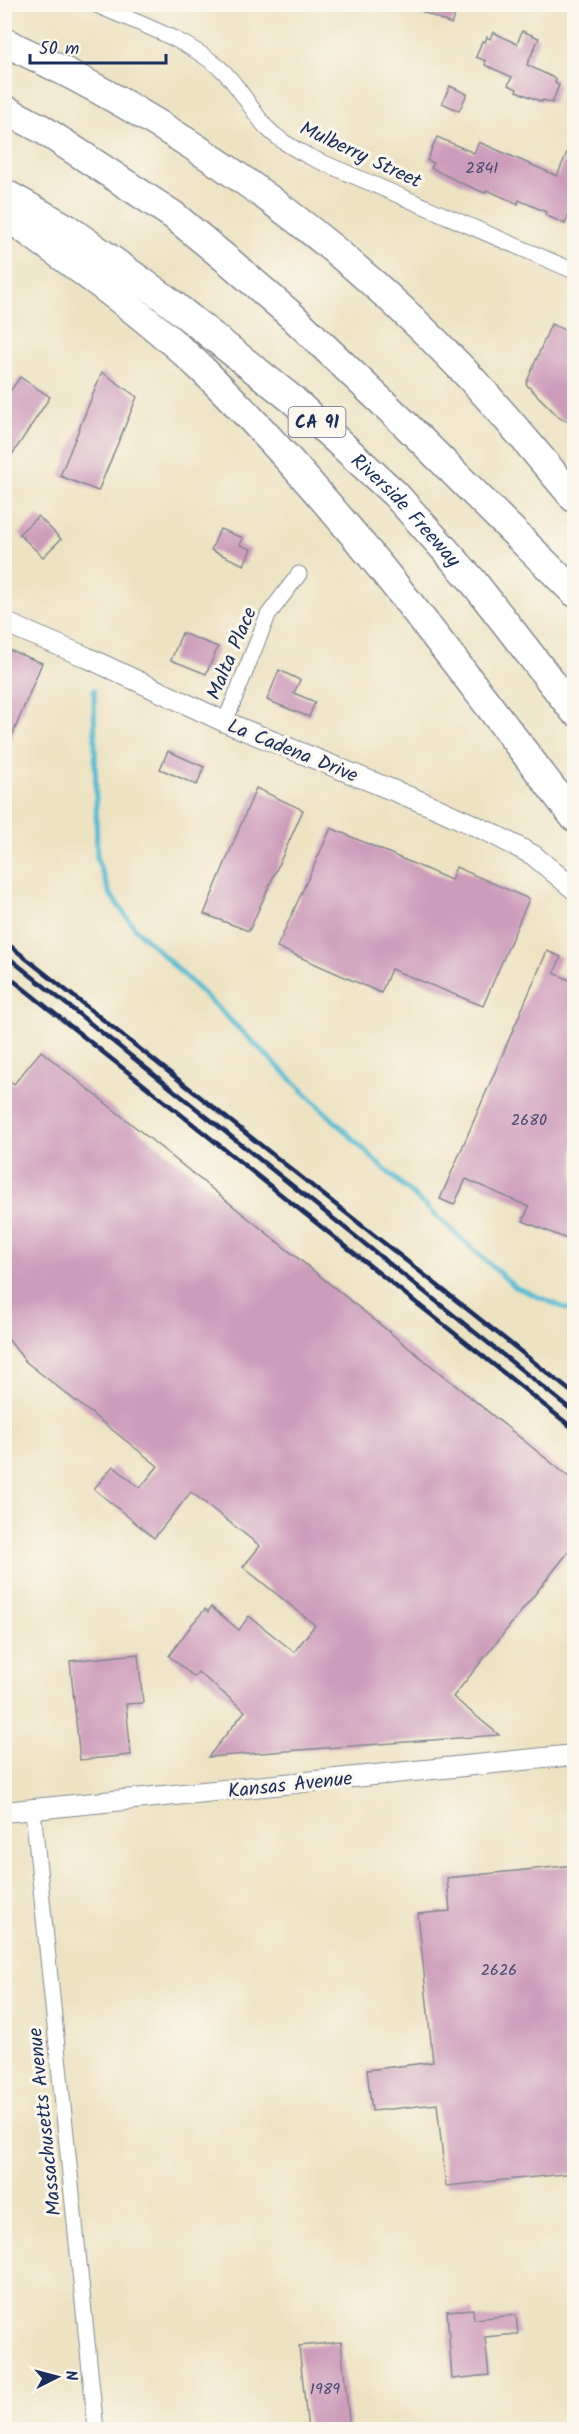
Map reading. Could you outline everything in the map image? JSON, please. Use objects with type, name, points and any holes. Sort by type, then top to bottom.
[{"type":"highway","points":[[4,42],[54,66],[139,113],[266,196],[346,260],[435,342],[503,414],[574,498]]},
{"type":"highway","name":"CA 91","points":[[4,109],[42,129],[173,215],[231,263],[291,315],[403,422],[574,592]]},
{"type":"highway","name":"Riverside Freeway","points":[[4,193],[68,229],[162,296],[292,400],[395,494],[472,580],[574,711]]},
{"type":"highway","points":[[4,214],[139,316],[194,362],[297,468],[395,585],[574,817]]},
{"type":"street","name":"Mulberry Street","points":[[94,4],[203,55],[222,70],[266,127],[310,157],[574,271]]},
{"type":"street","name":"Malta Place","points":[[225,722],[268,615],[299,573]]},
{"type":"street","name":"La Cadena Drive","points":[[4,622],[86,657],[225,722],[491,833],[533,855],[574,889]]},
{"type":"street","name":"Kansas Avenue","points":[[4,1812],[574,1755]]},
{"type":"street","name":"Massachusetts Avenue","points":[[33,1810],[96,2430]]},
{"type":"building","points":[[405,4],[460,4],[451,24]]},
{"type":"building","points":[[522,31],[539,38],[527,65],[556,79],[555,83],[559,85],[552,103],[543,100],[542,102],[516,91],[517,89],[508,85],[512,77],[485,65],[486,61],[476,57],[482,41],[485,42],[487,37],[490,39],[493,32],[517,44]]},
{"type":"building","points":[[450,86],[467,94],[459,111],[442,103]]},
{"type":"building","points":[[574,136],[574,201],[565,224],[545,215],[546,212],[519,200],[518,204],[487,190],[485,193],[461,183],[431,168],[434,163],[427,160],[437,137],[474,153],[479,142],[557,176]]},
{"type":"building","points":[[551,324],[574,334],[574,424],[560,418],[526,384]]},
{"type":"building","points":[[102,372],[137,397],[98,491],[60,476]]},
{"type":"building","points":[[20,377],[50,397],[4,467],[4,400]]},
{"type":"building","points":[[38,516],[61,539],[43,557],[19,534]]},
{"type":"building","points":[[220,529],[243,538],[240,545],[251,549],[244,565],[211,550]]},
{"type":"building","points":[[182,633],[218,647],[206,674],[171,660]]},
{"type":"building","points":[[4,648],[42,663],[5,753],[4,753]]},
{"type":"building","points":[[279,670],[300,680],[294,693],[315,702],[309,717],[267,700]]},
{"type":"building","points":[[168,751],[204,767],[197,785],[160,769]]},
{"type":"building","points":[[256,788],[303,810],[249,931],[204,914]]},
{"type":"building","points":[[331,828],[451,880],[456,867],[529,899],[483,1006],[391,969],[381,993],[277,947]]},
{"type":"building","points":[[547,951],[561,957],[554,973],[574,982],[574,1242],[523,1221],[529,1207],[466,1179],[454,1205],[440,1199]]},
{"type":"building","points":[[41,1051],[574,1481],[574,1545],[453,1697],[499,1735],[208,1757],[245,1711],[198,1672],[194,1677],[169,1656],[193,1623],[205,1609],[208,1612],[211,1607],[239,1630],[249,1616],[294,1652],[315,1625],[243,1567],[260,1546],[191,1492],[154,1538],[94,1489],[113,1466],[140,1488],[158,1466],[25,1361],[4,1334],[4,1076],[14,1084]]},
{"type":"building","points":[[138,1654],[143,1703],[126,1704],[131,1755],[80,1760],[70,1661]]},
{"type":"building","points":[[574,1865],[574,2173],[446,2186],[437,2104],[372,2111],[367,2070],[433,2062],[418,1914],[450,1911],[447,1878]]},
{"type":"building","points":[[473,2309],[474,2319],[516,2315],[518,2334],[485,2337],[489,2375],[452,2379],[447,2311]]},
{"type":"building","points":[[341,2342],[350,2430],[308,2430],[299,2346]]},
{"type":"waterway","points":[[94,690],[97,859],[110,894],[135,928],[380,1165],[515,1287],[574,1312]]},
{"type":"railway","points":[[4,941],[574,1394]]},
{"type":"railway","points":[[4,954],[574,1412]]},
{"type":"railway","points":[[4,973],[574,1429]]}]
